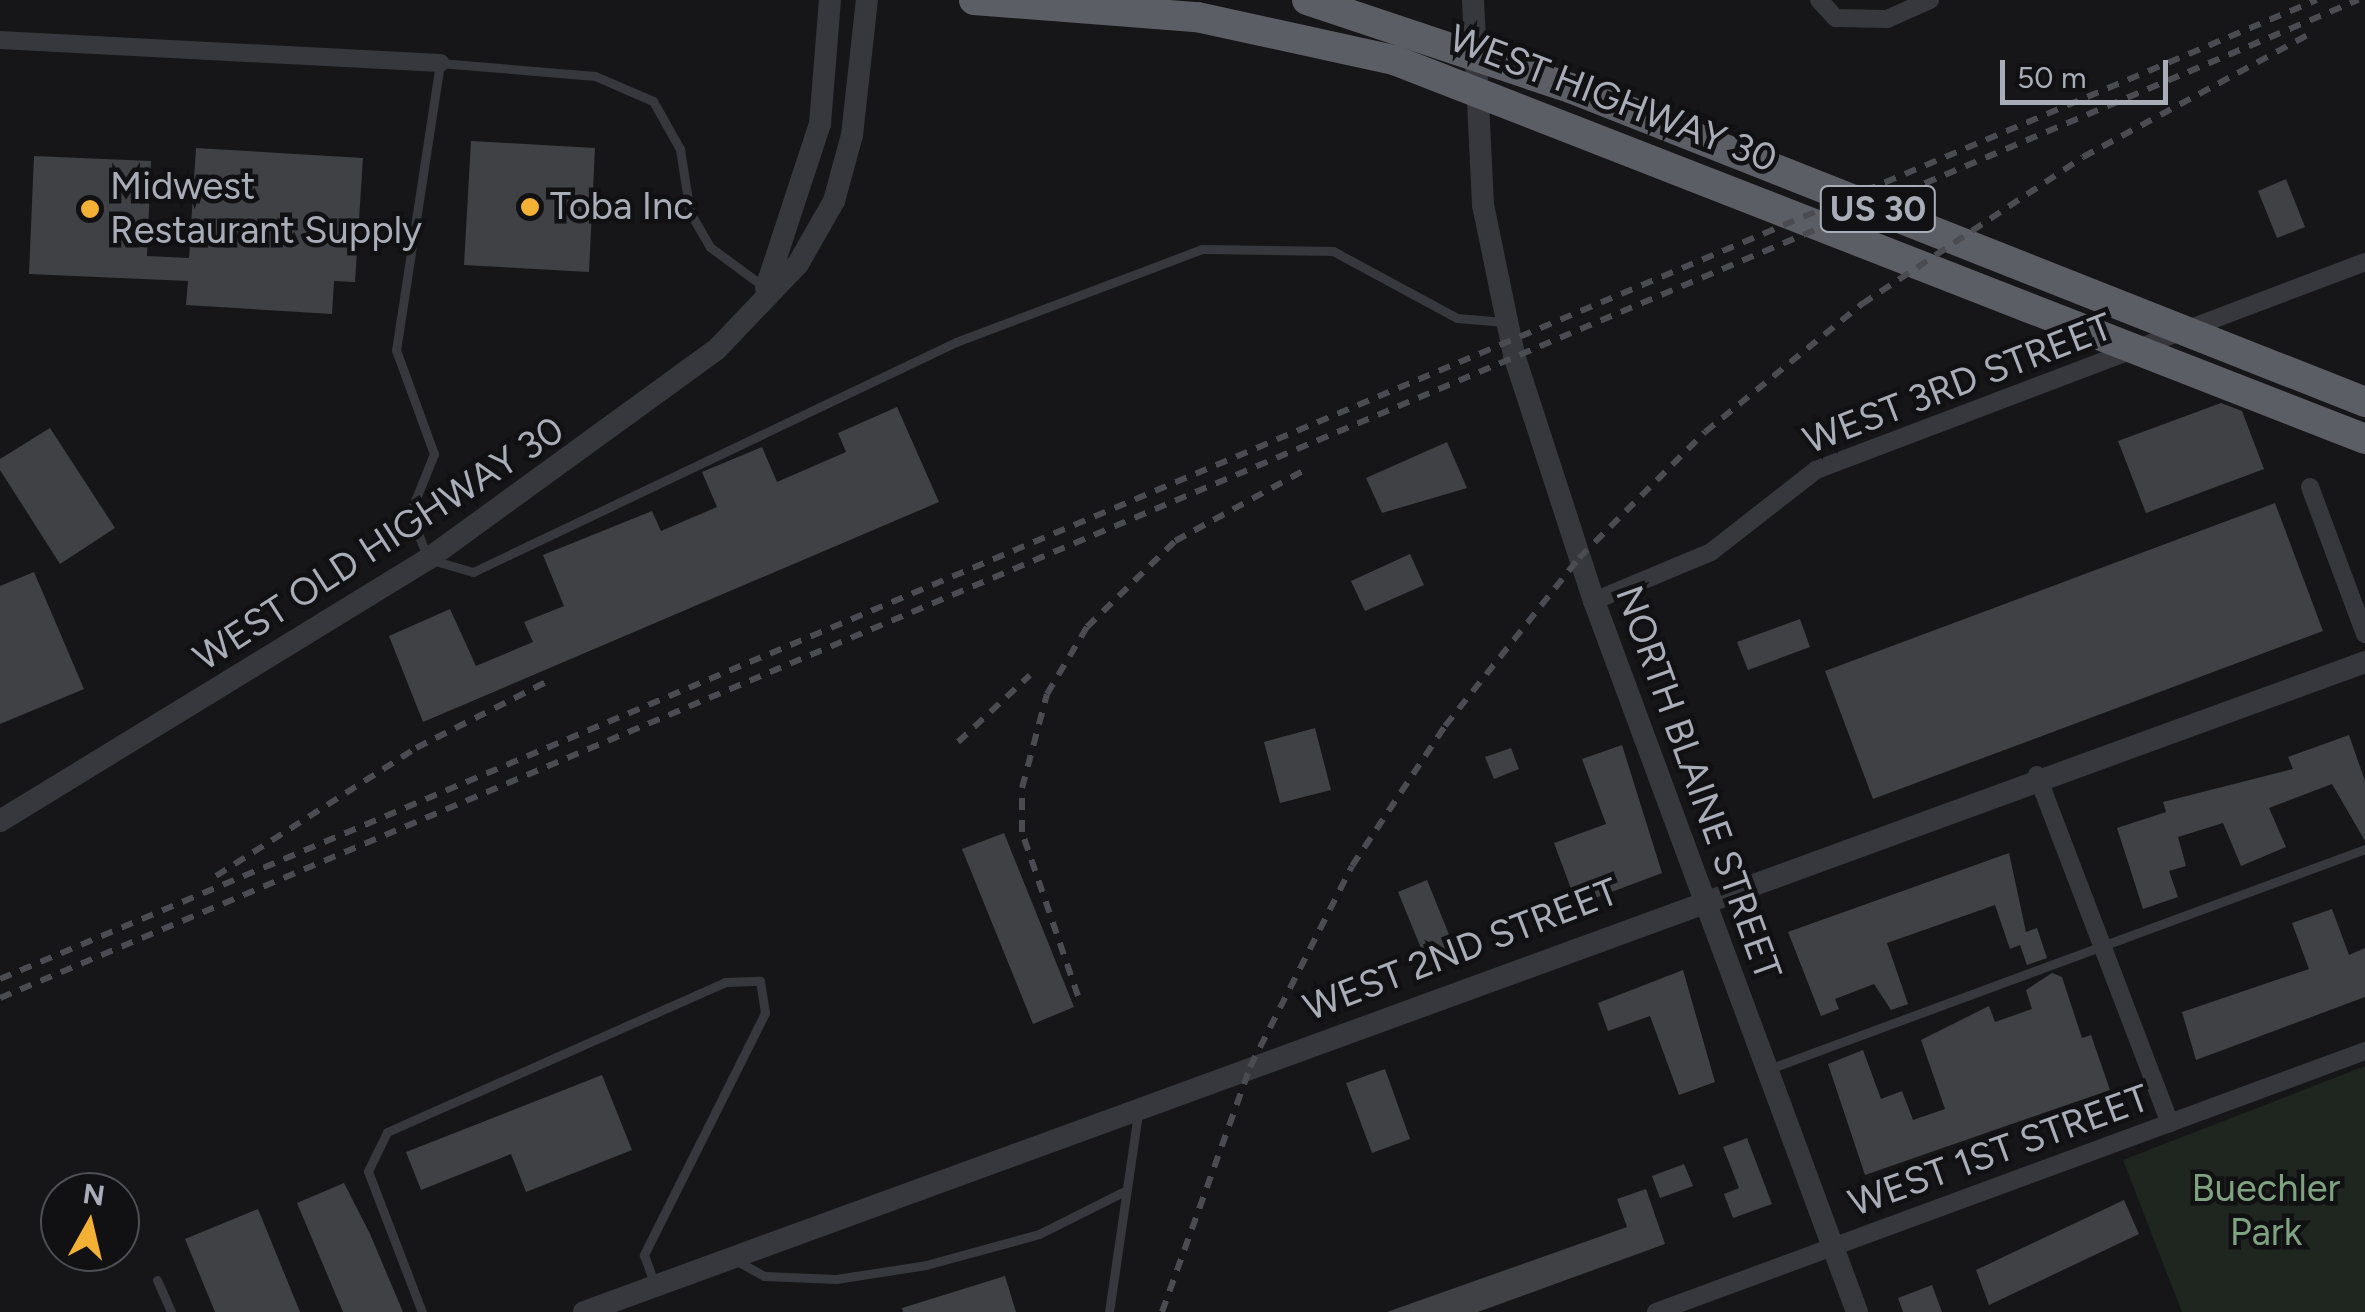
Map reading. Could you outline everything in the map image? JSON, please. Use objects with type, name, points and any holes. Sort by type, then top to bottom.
[{"type":"highway","name":"WEST HIGHWAY 30","points":[[974,0],[1197,17],[1394,60],[2365,439]]},
{"type":"highway","name":"WEST HIGHWAY 30","points":[[1307,0],[1405,28],[2357,398]]},
{"type":"street","name":"WEST OLD HIGHWAY 30","points":[[766,288],[820,124],[830,0]]},
{"type":"street","name":"WEST OLD HIGHWAY 30","points":[[0,821],[428,559],[690,374],[766,288],[807,252],[842,180],[867,0]]},
{"type":"street","name":"NORTH BLAINE STREET","points":[[1473,0],[1477,151],[1507,331],[1594,601],[1857,1312]]},
{"type":"street","points":[[1819,0],[1836,18],[1886,19],[1930,0]]},
{"type":"street","points":[[0,40],[440,62]]},
{"type":"street","name":"WEST 3RD STREET","points":[[1594,601],[1711,552],[1816,470],[2365,262]]},
{"type":"street","points":[[2310,486],[2365,634]]},
{"type":"street","name":"WEST 2ND STREET","points":[[584,1312],[1702,897],[2037,775],[2365,662]]},
{"type":"street","points":[[2037,775],[2098,945],[2170,1124]]},
{"type":"street","name":"WEST 1ST STREET","points":[[1656,1312],[2365,1051]]},
{"type":"lane","points":[[766,288],[710,247],[654,100],[595,76],[440,62],[396,350],[434,454],[410,513],[428,559],[473,572],[956,342],[1202,249],[1333,250],[1457,318],[1507,331]]},
{"type":"lane","points":[[1766,1070],[2365,849]]},
{"type":"lane","points":[[422,1312],[368,1172],[387,1132],[725,982],[760,981],[765,1013],[644,1254],[654,1286]]},
{"type":"lane","points":[[1109,1312],[1139,1107]]},
{"type":"lane","points":[[730,1257],[789,1277],[926,1265],[1039,1234],[1127,1190]]},
{"type":"lane","points":[[157,1280],[171,1312]]},
{"type":"green space","name":"Buechler Park","points":[[2365,1066],[2365,1312],[2182,1312],[2123,1160]]},
{"type":"building","name":"Toba Inc","points":[[471,141],[595,148],[589,272],[464,265]]},
{"type":"building","points":[[196,148],[363,158],[355,282],[334,281],[332,314],[186,305],[188,281],[29,274],[34,156],[151,161],[147,256],[189,258]]},
{"type":"building","points":[[2286,179],[2305,227],[2277,238],[2258,191]]},
{"type":"building","points":[[2221,403],[2242,411],[2264,469],[2146,513],[2118,441]]},
{"type":"building","points":[[897,407],[939,502],[423,722],[389,636],[450,609],[476,666],[533,642],[524,622],[564,606],[543,555],[652,511],[661,531],[717,507],[702,472],[762,447],[777,482],[846,452],[838,433]]},
{"type":"building","points":[[50,428],[115,528],[60,564],[0,470],[0,459]]},
{"type":"building","points":[[1447,442],[1467,488],[1382,513],[1366,478]]},
{"type":"building","points":[[2275,503],[2323,631],[1873,799],[1825,671]]},
{"type":"building","points":[[1410,554],[1424,585],[1365,611],[1351,581]]},
{"type":"building","points":[[34,572],[84,689],[0,724],[0,586]]},
{"type":"building","points":[[1800,619],[1810,647],[1748,670],[1737,642]]},
{"type":"building","points":[[1315,728],[1331,790],[1280,803],[1264,742]]},
{"type":"building","points":[[2349,735],[2365,781],[2365,841],[2332,784],[2269,808],[2286,847],[2241,866],[2223,823],[2178,837],[2186,866],[2169,871],[2178,897],[2143,909],[2117,828],[2166,812],[2163,802],[2293,769],[2288,757]]},
{"type":"building","points":[[1622,745],[1662,873],[1577,905],[1554,843],[1606,824],[1582,759]]},
{"type":"building","points":[[1511,748],[1519,769],[1494,779],[1485,757]]},
{"type":"building","points":[[1004,833],[1074,1007],[1033,1024],[962,849]]},
{"type":"building","points":[[2009,853],[2026,932],[2037,928],[2047,958],[2027,965],[2020,945],[2010,949],[1995,905],[1887,943],[1908,1004],[1891,1010],[1874,984],[1835,999],[1839,1009],[1821,1016],[1788,932]]},
{"type":"building","points":[[1427,880],[1454,947],[1425,958],[1398,892]]},
{"type":"building","points":[[2332,909],[2349,955],[2365,948],[2365,997],[2196,1060],[2182,1012],[2309,969],[2292,923]]},
{"type":"building","points":[[1683,970],[1715,1082],[1679,1095],[1650,1016],[1608,1031],[1598,1003]]},
{"type":"building","points":[[2052,973],[2062,977],[2082,1038],[2091,1035],[2110,1090],[1865,1175],[1828,1064],[1863,1050],[1881,1099],[1902,1091],[1913,1120],[1945,1109],[1921,1040],[1989,1006],[1995,1022],[2032,1009],[2026,990]]},
{"type":"building","points":[[1385,1069],[1410,1139],[1372,1153],[1346,1083]]},
{"type":"building","points":[[602,1075],[632,1150],[526,1192],[511,1154],[421,1190],[406,1152]]},
{"type":"building","points":[[1747,1138],[1772,1204],[1733,1218],[1724,1194],[1739,1188],[1723,1147]]},
{"type":"building","points":[[1684,1164],[1693,1186],[1660,1198],[1652,1176]]},
{"type":"building","points":[[344,1183],[403,1312],[343,1312],[297,1203]]},
{"type":"building","points":[[1646,1189],[1665,1244],[1478,1312],[1387,1312],[1627,1227],[1617,1199]]},
{"type":"building","points":[[2124,1200],[2139,1234],[1989,1305],[1976,1270]]},
{"type":"building","points":[[258,1209],[300,1312],[215,1312],[185,1239]]},
{"type":"building","points":[[1005,1276],[1016,1312],[903,1312],[902,1308]]},
{"type":"building","points":[[1932,1285],[1942,1312],[1903,1312],[1898,1298]]},
{"type":"railway","points":[[0,979],[2317,0]]},
{"type":"railway","points":[[0,998],[2358,0]]},
{"type":"railway","points":[[1162,1312],[1250,1067],[1352,866],[1445,726],[1579,558],[1705,432],[1862,304],[2083,157],[2311,33]]},
{"type":"railway","points":[[1078,996],[1022,832],[1022,788],[1047,694],[1087,627],[1175,541],[1303,471]]},
{"type":"railway","points":[[958,742],[1030,675]]},
{"type":"railway","points":[[216,876],[416,748],[552,679]]},
{"type":"place","name":"Toba Inc","points":[[530,207]]},
{"type":"place","name":"Midwest Restaurant Supply","points":[[90,209]]}]
